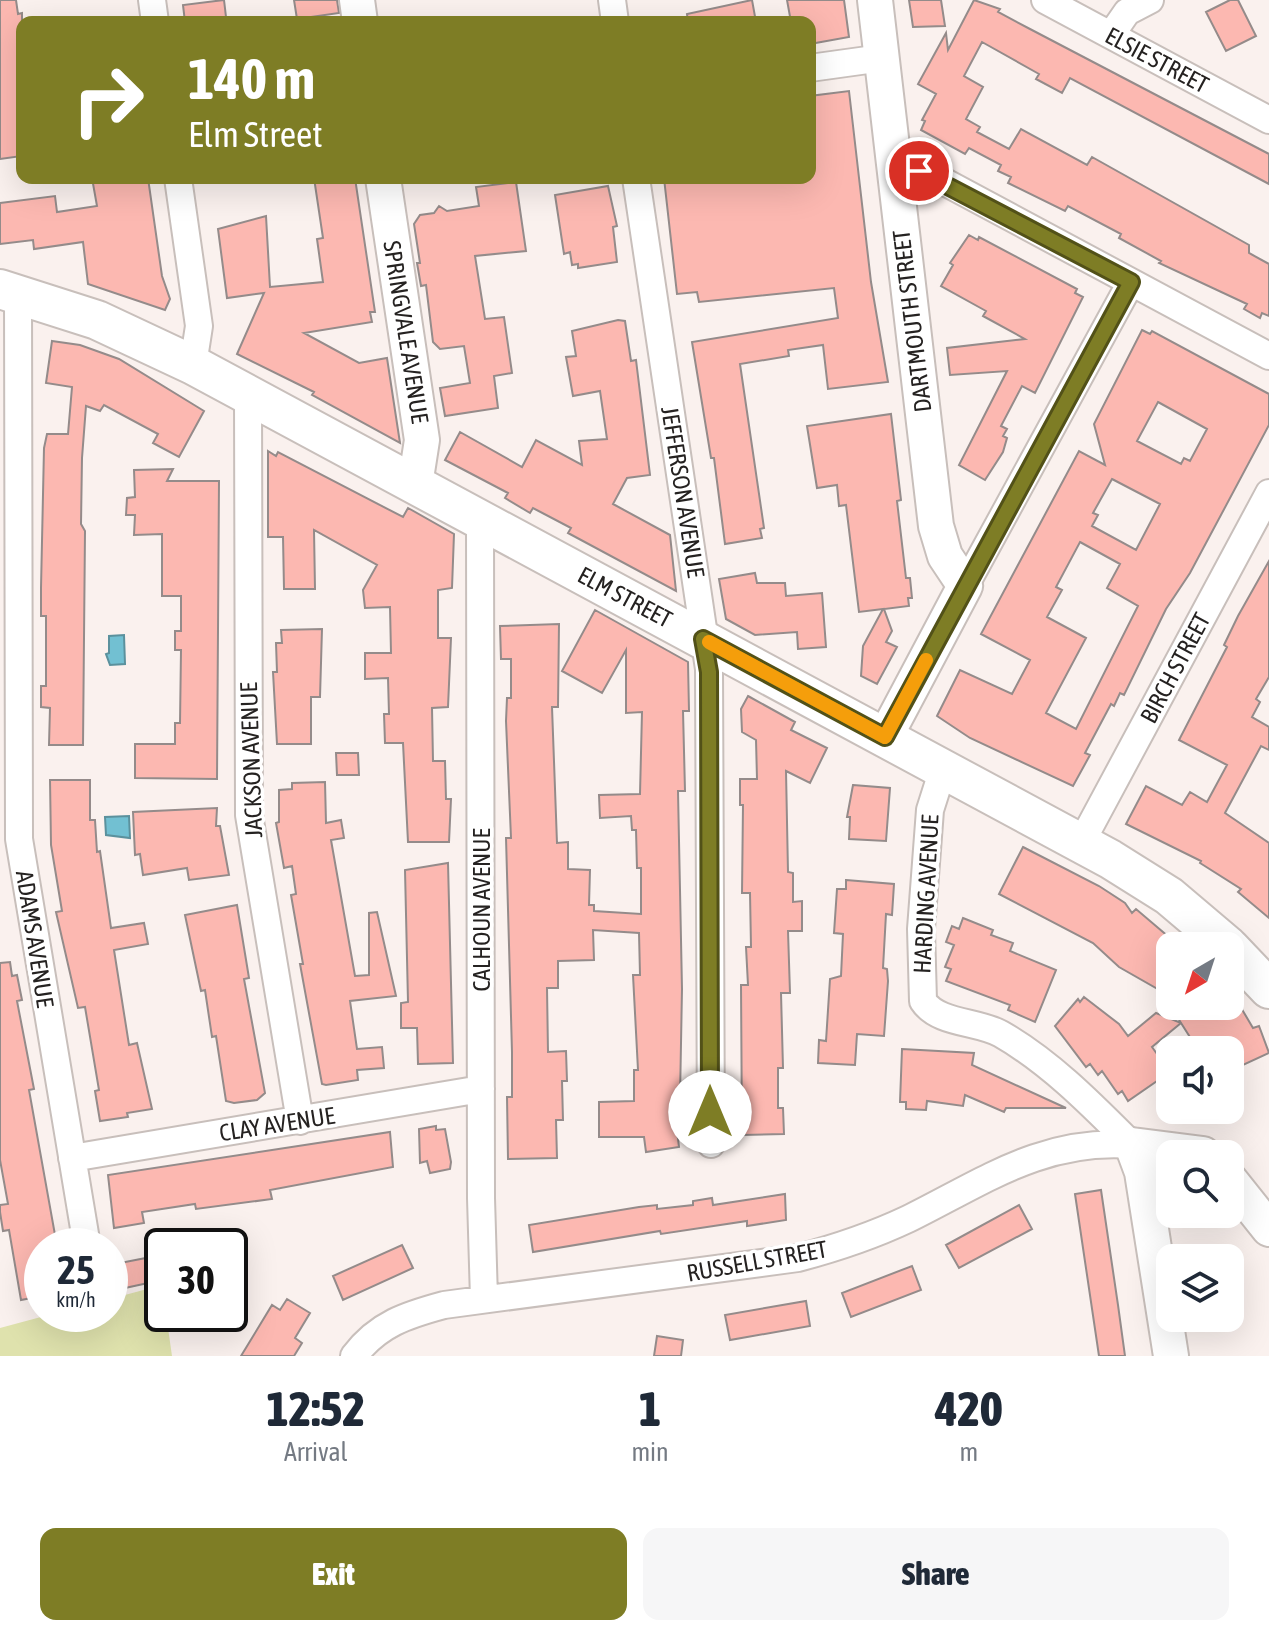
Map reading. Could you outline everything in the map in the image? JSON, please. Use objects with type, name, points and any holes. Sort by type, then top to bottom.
[{"type":"main road","name":"ELM STREET","points":[[9,291],[97,320],[193,365],[1081,843],[1169,896],[1211,932]]},
{"type":"main road","name":"ELM STREET","points":[[1244,963],[1269,989]]},
{"type":"street","name":"DARTMOUTH STREET","points":[[875,0],[936,526],[945,556],[965,586]]},
{"type":"street","name":"ELSIE STREET","points":[[1045,0],[1269,120]]},
{"type":"street","points":[[1111,35],[1127,12],[1150,0]]},
{"type":"street","points":[[816,67],[882,58]]},
{"type":"street","points":[[895,171],[926,172],[1269,356]]},
{"type":"street","points":[[179,184],[199,326],[193,365]]},
{"type":"street","name":"SPRINGVALE AVENUE","points":[[384,184],[422,440],[415,485]]},
{"type":"street","name":"JEFFERSON AVENUE","points":[[637,184],[709,672],[711,1144]]},
{"type":"street","points":[[885,737],[1131,282]]},
{"type":"street","name":"ADAMS AVENUE","points":[[9,291],[19,839],[84,1228]]},
{"type":"street","name":"JACKSON AVENUE","points":[[248,395],[249,810],[300,1121]]},
{"type":"street","name":"BIRCH STREET","points":[[1081,843],[1269,493]]},
{"type":"street","name":"CALHOUN AVENUE","points":[[480,520],[484,1299]]},
{"type":"street","name":"HARDING AVENUE","points":[[943,769],[930,810],[921,929],[923,1001],[938,1015],[976,1024],[1014,1042],[1093,1107],[1132,1145]]},
{"type":"street","name":"CLAY AVENUE","points":[[72,1158],[481,1089]]},
{"type":"street","name":"RUSSELL STREET","points":[[354,1356],[376,1332],[401,1317],[484,1299],[767,1263],[823,1252],[908,1218],[972,1183],[1020,1162],[1094,1145],[1156,1148]]},
{"type":"street","points":[[1132,1145],[1142,1172],[1171,1356]]},
{"type":"street","points":[[1244,1198],[1269,1229]]},
{"type":"green space","points":[[144,1290],[144,1332],[169,1332],[172,1356],[0,1356],[0,1328],[24,1322],[24,1332],[128,1332],[128,1294]]},
{"type":"water","points":[[124,635],[125,664],[110,665],[106,654],[109,653],[109,636]]},
{"type":"water","points":[[129,816],[130,838],[106,835],[105,817]]},
{"type":"building","points":[[0,0],[16,0],[18,14],[22,13],[22,16],[16,16],[16,157],[0,159]]},
{"type":"building","points":[[224,0],[226,16],[184,16],[183,5]]},
{"type":"building","points":[[294,0],[337,0],[339,13],[297,16]]},
{"type":"building","points":[[752,0],[755,16],[687,16]]},
{"type":"building","points":[[787,0],[844,0],[849,37],[816,43],[816,16],[790,16]]},
{"type":"building","points":[[909,0],[941,0],[945,26],[913,27]]},
{"type":"building","points":[[974,0],[1000,9],[998,12],[1269,154],[1269,184],[1070,78],[1062,93],[1036,79],[1039,74],[982,42],[964,76],[983,87],[966,119],[980,127],[977,132],[1009,149],[1021,129],[1087,165],[1092,157],[1249,245],[1249,253],[1269,264],[1269,316],[1262,313],[1260,318],[1244,309],[1247,304],[1159,263],[1161,261],[1119,238],[1121,234],[1068,206],[1065,211],[1008,183],[1011,177],[998,171],[1001,165],[969,148],[965,154],[921,130],[925,121],[922,120],[936,94],[918,84],[946,33],[948,50]]},
{"type":"building","points":[[1230,0],[1238,0],[1256,36],[1226,51],[1206,12]]},
{"type":"building","points":[[849,91],[871,282],[888,382],[828,389],[823,345],[788,350],[789,356],[740,364],[764,528],[760,529],[762,538],[725,544],[714,458],[711,458],[692,342],[838,318],[834,288],[699,302],[697,292],[677,294],[665,184],[816,184],[816,95]]},
{"type":"building","points":[[93,184],[149,184],[162,276],[170,299],[165,310],[88,284],[83,242],[34,249],[33,240],[0,244],[0,203],[55,196],[57,212],[97,206]]},
{"type":"building","points":[[315,184],[356,184],[375,312],[370,312],[372,322],[304,333],[359,363],[387,358],[400,443],[312,395],[314,392],[237,354],[264,293],[227,298],[218,229],[266,216],[270,287],[323,282],[317,239],[323,238]]},
{"type":"building","points":[[516,184],[526,251],[475,256],[485,319],[504,317],[512,373],[494,376],[498,408],[445,416],[440,388],[470,383],[464,346],[440,349],[433,342],[426,285],[421,286],[417,263],[420,263],[414,224],[420,215],[434,213],[439,206],[447,211],[479,206],[476,187]]},
{"type":"building","points":[[608,186],[617,226],[613,227],[617,262],[578,268],[578,264],[572,265],[570,252],[564,254],[555,195]]},
{"type":"building","points":[[969,235],[978,240],[979,237],[1077,289],[1075,293],[1083,297],[1035,393],[1022,386],[1001,426],[1007,429],[1003,436],[1007,438],[1003,452],[985,480],[959,465],[1007,371],[950,375],[947,348],[1025,339],[983,316],[986,311],[941,286],[953,265],[950,263]]},
{"type":"building","points":[[625,321],[631,361],[636,360],[650,475],[627,478],[613,504],[670,535],[676,591],[568,533],[571,528],[533,508],[530,513],[505,498],[508,493],[445,460],[460,432],[522,467],[536,440],[582,465],[579,441],[607,439],[600,391],[573,396],[566,357],[576,356],[572,331]]},
{"type":"building","points":[[1142,330],[1150,334],[1152,331],[1269,394],[1269,425],[1190,573],[1166,609],[1124,695],[1120,693],[1114,706],[1111,704],[1085,753],[1090,755],[1073,786],[970,738],[937,716],[960,670],[1012,694],[1030,660],[981,634],[1079,451],[1105,465],[1094,424]],"holes":[[[1158,402],[1207,429],[1190,461],[1184,458],[1181,464],[1137,441]],[[1112,479],[1160,504],[1136,550],[1092,526],[1098,515],[1093,513]],[[1080,542],[1120,564],[1107,588],[1138,606],[1076,729],[1046,713],[1086,638],[1047,617],[1062,590],[1056,587]]]},
{"type":"building","points":[[52,341],[80,345],[119,359],[204,411],[179,457],[153,443],[158,434],[104,405],[100,411],[86,406],[81,524],[85,531],[83,745],[49,745],[50,708],[41,707],[41,686],[46,686],[46,616],[41,616],[44,448],[47,434],[68,434],[72,387],[46,383]]},
{"type":"building","points":[[891,414],[901,500],[897,501],[906,578],[910,578],[912,598],[908,598],[909,606],[884,609],[892,631],[886,642],[897,647],[877,684],[861,676],[863,646],[883,609],[859,612],[846,505],[839,506],[837,485],[817,488],[807,426]]},
{"type":"building","points":[[268,451],[276,456],[278,452],[403,517],[408,508],[454,534],[452,588],[438,590],[438,638],[451,638],[448,707],[432,708],[433,761],[445,761],[446,799],[451,799],[449,842],[408,842],[403,743],[385,743],[384,714],[389,714],[388,678],[365,679],[365,653],[391,653],[390,607],[365,608],[363,590],[377,565],[314,530],[315,589],[284,589],[283,537],[268,537]]},
{"type":"building","points":[[173,469],[167,481],[219,481],[217,779],[135,778],[135,744],[175,744],[175,723],[180,723],[181,650],[175,650],[175,631],[181,631],[181,596],[162,596],[162,534],[134,535],[135,515],[126,515],[127,498],[135,497],[134,470]]},
{"type":"building","points":[[1269,561],[1269,677],[1256,699],[1260,702],[1252,717],[1269,727],[1269,750],[1261,746],[1225,813],[1269,843],[1269,918],[1238,892],[1241,889],[1201,861],[1126,824],[1146,786],[1182,805],[1190,792],[1207,802],[1227,765],[1179,740],[1227,647],[1224,645],[1238,616]]},
{"type":"building","points":[[755,573],[757,583],[785,583],[786,596],[822,593],[826,647],[798,649],[797,632],[755,635],[726,619],[719,579]]},
{"type":"building","points":[[595,610],[688,662],[689,711],[683,711],[685,791],[678,791],[682,989],[680,1098],[673,1098],[679,1147],[646,1152],[644,1137],[599,1137],[599,1102],[634,1101],[634,1070],[638,1070],[633,975],[640,975],[639,933],[593,930],[594,960],[558,961],[558,988],[547,988],[548,1052],[566,1051],[567,1081],[562,1081],[563,1120],[556,1120],[557,1158],[508,1159],[507,1097],[512,1097],[512,1052],[506,838],[511,838],[506,721],[507,698],[511,698],[511,659],[501,659],[500,626],[559,624],[558,707],[552,707],[557,843],[568,842],[568,869],[590,870],[589,905],[594,905],[594,911],[641,914],[641,868],[637,868],[636,830],[632,830],[631,816],[600,818],[599,795],[640,794],[642,712],[626,713],[626,650],[602,693],[562,671]]},
{"type":"building","points":[[322,629],[320,697],[311,697],[311,744],[277,744],[273,672],[277,672],[276,643],[282,643],[281,630]]},
{"type":"building","points":[[748,696],[795,722],[791,730],[827,748],[810,783],[786,771],[788,872],[793,873],[793,902],[802,901],[802,931],[788,931],[790,993],[781,993],[783,1068],[778,1068],[778,1108],[783,1108],[784,1134],[742,1135],[741,985],[748,985],[746,947],[751,947],[750,893],[742,893],[743,805],[740,805],[740,779],[757,779],[756,740],[742,732],[741,709]]},
{"type":"building","points":[[336,753],[358,753],[359,775],[337,775]]},
{"type":"building","points":[[50,780],[90,780],[90,820],[95,820],[97,852],[100,851],[111,928],[144,923],[148,944],[114,950],[129,1045],[137,1043],[152,1109],[127,1113],[128,1117],[100,1121],[95,1091],[99,1090],[85,1007],[78,1008],[56,912],[62,911],[51,845]]},
{"type":"building","points":[[325,782],[326,823],[341,820],[344,838],[331,840],[355,976],[369,975],[369,913],[377,912],[396,996],[350,1001],[357,1049],[382,1047],[384,1068],[357,1070],[358,1080],[326,1085],[322,1084],[300,964],[303,964],[291,895],[296,894],[292,866],[284,868],[276,823],[279,822],[279,790],[292,789],[292,783]]},
{"type":"building","points":[[853,785],[890,788],[886,841],[849,839],[850,817],[847,817]]},
{"type":"building","points":[[217,808],[216,826],[220,826],[229,875],[189,880],[187,868],[143,875],[140,854],[135,855],[133,812]]},
{"type":"building","points":[[1023,847],[1099,886],[1125,903],[1132,913],[1136,909],[1163,932],[1156,932],[1156,988],[1119,967],[1093,943],[999,894]]},
{"type":"building","points":[[448,863],[453,1063],[418,1064],[417,1028],[401,1028],[401,1003],[408,1002],[405,870]]},
{"type":"building","points":[[846,880],[894,884],[892,915],[886,914],[883,968],[887,969],[888,981],[884,1036],[857,1034],[855,1065],[818,1063],[819,1040],[826,1041],[830,979],[841,976],[843,934],[834,933],[837,889],[846,889]]},
{"type":"building","points":[[237,905],[249,978],[244,979],[265,1093],[257,1100],[234,1103],[226,1101],[216,1036],[212,1037],[205,990],[201,991],[185,915]]},
{"type":"building","points":[[963,918],[993,930],[991,935],[1013,943],[1010,951],[1056,970],[1035,1022],[1008,1010],[1010,1005],[946,981],[951,969],[945,967],[954,945],[946,942],[952,926],[959,929]]},
{"type":"building","points":[[10,962],[12,976],[17,975],[22,1000],[17,1001],[34,1089],[29,1090],[54,1228],[24,1228],[24,1299],[21,1300],[9,1230],[3,1231],[0,1212],[0,1205],[8,1204],[0,1160],[0,963]]},
{"type":"building","points":[[1084,997],[1119,1024],[1128,1036],[1156,1013],[1156,1020],[1181,1023],[1165,1036],[1156,1036],[1156,1044],[1152,1047],[1156,1053],[1156,1082],[1128,1101],[1122,1091],[1118,1094],[1102,1071],[1098,1075],[1090,1064],[1086,1067],[1055,1026],[1078,999],[1080,1002]]},
{"type":"building","points":[[1244,1013],[1253,1028],[1259,1026],[1269,1053],[1244,1065],[1244,1036],[1189,1036],[1180,1020],[1244,1020]]},
{"type":"building","points":[[902,1049],[974,1053],[972,1065],[1066,1108],[1006,1108],[1004,1112],[965,1095],[963,1106],[927,1101],[926,1110],[906,1109],[906,1102],[900,1102]]},
{"type":"building","points":[[436,1126],[436,1130],[445,1129],[451,1162],[450,1169],[430,1173],[427,1161],[420,1163],[419,1129]]},
{"type":"building","points":[[390,1132],[393,1167],[270,1190],[272,1199],[196,1209],[195,1204],[142,1212],[144,1223],[114,1228],[108,1175]]},
{"type":"building","points":[[1101,1190],[1125,1356],[1099,1356],[1075,1194]]},
{"type":"building","points":[[785,1194],[786,1220],[747,1226],[747,1221],[661,1234],[660,1231],[533,1252],[529,1225],[639,1207],[657,1205],[657,1209],[693,1205],[693,1201],[712,1198],[713,1205]]},
{"type":"building","points":[[1019,1205],[1032,1229],[959,1268],[946,1245]]},
{"type":"building","points":[[402,1245],[413,1268],[343,1300],[333,1276]]},
{"type":"building","points":[[144,1258],[144,1284],[128,1287],[128,1261]]},
{"type":"building","points":[[912,1266],[921,1290],[851,1317],[842,1293]]},
{"type":"building","points":[[287,1299],[310,1313],[295,1338],[302,1343],[294,1356],[241,1356],[272,1305],[280,1310]]},
{"type":"building","points":[[806,1301],[810,1326],[730,1340],[725,1315]]},
{"type":"building","points":[[657,1336],[683,1340],[681,1356],[654,1356]]},
{"type":"slow traffic","points":[[709,642],[885,737],[926,660]]},
{"type":"route","points":[[710,1112],[709,672],[703,639],[885,737],[1131,282],[929,173],[919,171]]}]
